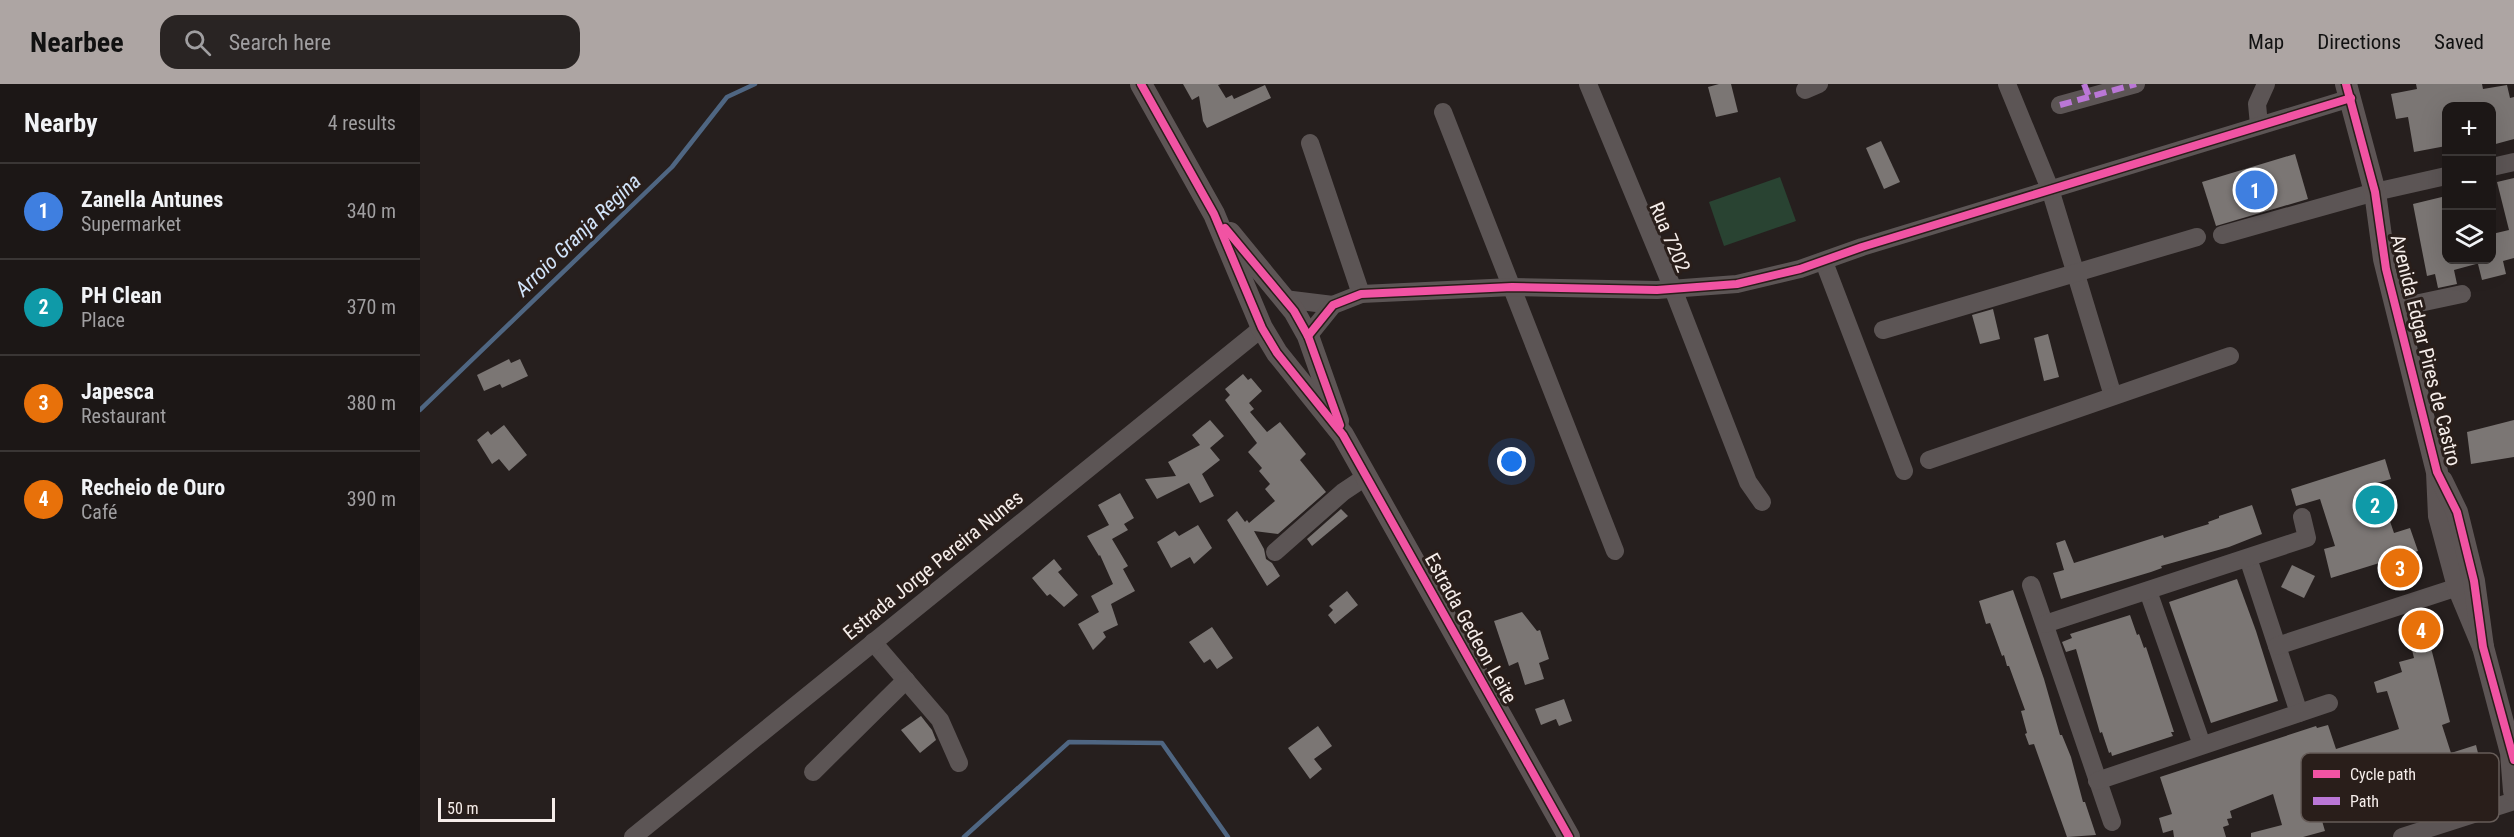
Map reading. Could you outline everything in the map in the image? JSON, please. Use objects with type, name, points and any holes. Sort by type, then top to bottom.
[{"type":"main road","name":"Estrada Gedeon Leite","points":[[1141,84],[1214,214],[1277,354],[1343,435]]},
{"type":"main road","name":"Avenida Edgar Pires de Castro","points":[[2342,92],[2437,472],[2457,512],[2466,584],[2512,757],[2514,791]]},
{"type":"main road","name":"Estrada Gedeon Leite","points":[[1214,214],[1294,311],[1308,336],[1343,435],[1569,837]]},
{"type":"main road","points":[[1259,318],[1262,300],[1284,299]]},
{"type":"main road","points":[[1277,354],[1295,350],[1308,336]]},
{"type":"street","name":"Rua 7202","points":[[1588,84],[1673,289],[1748,482],[1762,502]]},
{"type":"street","points":[[2007,84],[2050,189],[2113,396]]},
{"type":"street","points":[[2060,105],[2086,90],[2136,84]]},
{"type":"street","points":[[2259,125],[2257,104],[2266,84]]},
{"type":"street","points":[[1284,299],[1333,305],[1361,294],[1512,287],[1673,289],[1737,284],[1824,262],[1862,247],[2259,125],[2342,92]]},
{"type":"street","points":[[1443,112],[1616,551]]},
{"type":"street","points":[[1310,143],[1361,294]]},
{"type":"street","points":[[2496,165],[2514,162]]},
{"type":"street","points":[[2222,235],[2368,194],[2442,177]]},
{"type":"street","points":[[1883,330],[2197,237]]},
{"type":"street","points":[[1824,262],[1904,471]]},
{"type":"street","points":[[2396,308],[2462,294]]},
{"type":"street","points":[[1308,336],[1333,305]]},
{"type":"street","name":"Estrada Jorge Pereira Nunes","points":[[633,837],[873,642],[1259,318]]},
{"type":"street","points":[[1929,460],[2230,356]]},
{"type":"street","points":[[1275,552],[1343,492],[1366,476]]},
{"type":"street","points":[[2045,624],[2307,538],[2302,517]]},
{"type":"street","points":[[2248,558],[2299,713]]},
{"type":"street","points":[[2277,646],[2466,584]]},
{"type":"street","points":[[2031,585],[2112,822]]},
{"type":"street","points":[[2148,591],[2202,745]]},
{"type":"street","points":[[873,642],[940,720],[959,763]]},
{"type":"street","points":[[813,772],[906,680]]},
{"type":"street","points":[[2097,781],[2329,703]]},
{"type":"street","points":[[2499,806],[2514,801]]},
{"type":"street","points":[[2402,837],[2449,822]]},
{"type":"green space","points":[[1780,177],[1796,221],[1724,246],[1709,202]]},
{"type":"building","points":[[1183,84],[1221,84],[1218,85],[1226,98],[1232,95],[1234,99],[1265,85],[1271,98],[1207,128],[1203,121],[1199,96],[1192,100]]},
{"type":"building","points":[[1731,84],[1738,112],[1716,117],[1708,87]]},
{"type":"building","points":[[2416,84],[2482,84],[2483,89],[2507,85],[2510,98],[2514,97],[2514,139],[2496,144],[2496,102],[2442,102],[2442,147],[2414,152],[2408,117],[2396,119],[2391,94],[2417,89]]},
{"type":"building","points":[[1881,141],[1900,182],[1884,189],[1866,148]]},
{"type":"building","points":[[2295,154],[2308,199],[2216,226],[2202,182]]},
{"type":"building","points":[[2514,178],[2514,258],[2503,261],[2506,274],[2482,280],[2478,264],[2496,264],[2496,233],[2509,230],[2497,182]]},
{"type":"building","points":[[2442,197],[2442,264],[2476,264],[2454,270],[2457,284],[2438,288],[2435,274],[2427,276],[2413,204]]},
{"type":"building","points":[[1993,309],[2000,339],[1980,344],[1972,315]]},
{"type":"building","points":[[2048,334],[2059,377],[2044,381],[2034,338]]},
{"type":"building","points":[[509,359],[511,363],[520,359],[528,376],[502,388],[500,384],[484,391],[477,375]]},
{"type":"building","points":[[1243,374],[1248,380],[1251,378],[1262,391],[1249,403],[1254,409],[1250,412],[1267,432],[1280,422],[1306,454],[1300,460],[1326,492],[1278,534],[1254,531],[1264,549],[1266,559],[1272,563],[1280,576],[1267,586],[1227,520],[1237,511],[1245,522],[1247,520],[1249,523],[1275,501],[1265,489],[1270,484],[1259,471],[1262,468],[1248,452],[1257,443],[1225,400],[1230,395],[1225,389]]},
{"type":"building","points":[[1210,420],[1224,436],[1210,448],[1220,460],[1202,474],[1214,496],[1200,503],[1189,483],[1157,499],[1145,479],[1176,476],[1168,462],[1200,445],[1192,435]]},
{"type":"building","points":[[2514,420],[2514,457],[2471,464],[2467,432]]},
{"type":"building","points":[[504,425],[527,455],[509,471],[499,459],[492,464],[477,440],[488,431],[491,435]]},
{"type":"building","points":[[2385,459],[2391,479],[2377,483],[2394,533],[2410,528],[2418,551],[2331,578],[2324,549],[2335,546],[2320,499],[2296,506],[2291,489]]},
{"type":"building","points":[[1120,493],[1134,518],[1124,524],[1128,530],[1112,539],[1128,566],[1123,569],[1135,591],[1111,604],[1118,625],[1103,632],[1106,637],[1093,650],[1078,624],[1099,612],[1091,596],[1113,584],[1100,555],[1087,536],[1109,525],[1098,505]]},
{"type":"building","points":[[2252,505],[2262,534],[2229,547],[2161,566],[2162,568],[2151,572],[2061,599],[2053,573],[2064,570],[2056,543],[2065,540],[2074,563],[2163,535],[2164,538],[2209,524],[2208,522],[2219,516]]},
{"type":"building","points":[[1341,509],[1348,516],[1312,546],[1307,539]]},
{"type":"building","points":[[1198,525],[1212,548],[1194,564],[1190,557],[1171,568],[1157,542],[1175,531],[1179,536]]},
{"type":"building","points":[[1054,559],[1062,569],[1058,572],[1078,595],[1064,607],[1050,594],[1047,596],[1032,578]]},
{"type":"building","points":[[2292,565],[2315,576],[2304,598],[2281,587]]},
{"type":"building","points":[[2237,579],[2278,701],[2211,723],[2169,602]]},
{"type":"building","points":[[2013,590],[2044,679],[2060,735],[2071,757],[2083,802],[2085,802],[2096,835],[2067,837],[2034,744],[2029,745],[2025,734],[2027,733],[2021,711],[2025,710],[2009,666],[2007,666],[2004,655],[2002,656],[1990,623],[1986,624],[1979,601]]},
{"type":"building","points":[[1347,591],[1358,605],[1335,624],[1328,615],[1333,610],[1329,606]]},
{"type":"building","points":[[2429,610],[2436,642],[2430,644],[2450,722],[2442,725],[2451,753],[2301,753],[2301,822],[2322,822],[2325,831],[2303,837],[2251,837],[2251,833],[2282,825],[2273,794],[2230,811],[2232,818],[2227,819],[2229,825],[2223,827],[2226,837],[2174,837],[2173,830],[2163,833],[2159,818],[2172,814],[2160,777],[2316,726],[2317,728],[2328,725],[2336,749],[2399,729],[2387,691],[2377,693],[2374,682],[2402,672],[2399,662],[2414,658],[2404,618]]},
{"type":"building","points":[[1522,612],[1537,631],[1540,630],[1549,659],[1539,663],[1544,679],[1525,685],[1518,662],[1509,666],[1494,621]]},
{"type":"building","points":[[2130,615],[2137,635],[2139,634],[2144,648],[2146,647],[2174,732],[2171,732],[2173,736],[2112,756],[2102,732],[2100,733],[2076,649],[2066,652],[2062,642],[2072,638],[2070,634]]},
{"type":"building","points":[[1212,627],[1233,658],[1217,669],[1210,659],[1204,663],[1189,642]]},
{"type":"building","points":[[1564,699],[1572,721],[1559,726],[1556,719],[1541,725],[1535,709]]},
{"type":"building","points":[[921,716],[932,730],[936,740],[920,753],[901,730]]},
{"type":"building","points":[[1318,726],[1332,746],[1314,759],[1322,769],[1310,779],[1288,748]]},
{"type":"building","points":[[2476,745],[2478,753],[2451,753]]},
{"type":"waterway","name":"Arroio Granja Regina","points":[[420,410],[672,167],[727,97],[755,84]]},
{"type":"waterway","points":[[964,837],[1069,742],[1162,743],[1228,837]]},
{"type":"marked path","points":[[2084,84],[2089,97]]},
{"type":"marked path","points":[[2060,105],[2136,84]]},
{"type":"cycle path","points":[[1141,84],[1214,214],[1262,328],[1277,353],[1343,435],[1569,837]]},
{"type":"cycle path","points":[[2346,84],[2375,192],[2386,269],[2437,472],[2457,512],[2474,581],[2483,647],[2514,760]]},
{"type":"cycle path","points":[[1308,336],[1333,305],[1361,294],[1512,287],[1657,290],[1737,284],[1800,269],[1862,247],[2351,98]]},
{"type":"cycle path","points":[[1225,228],[1294,311],[1308,336],[1340,425]]},
{"type":"place","name":"Zanella Antunes","points":[[2255,190]]},
{"type":"place","name":"PH Clean","points":[[2375,505]]},
{"type":"place","name":"Japesca","points":[[2400,568]]},
{"type":"place","name":"Recheio de Ouro","points":[[2421,630]]}]
